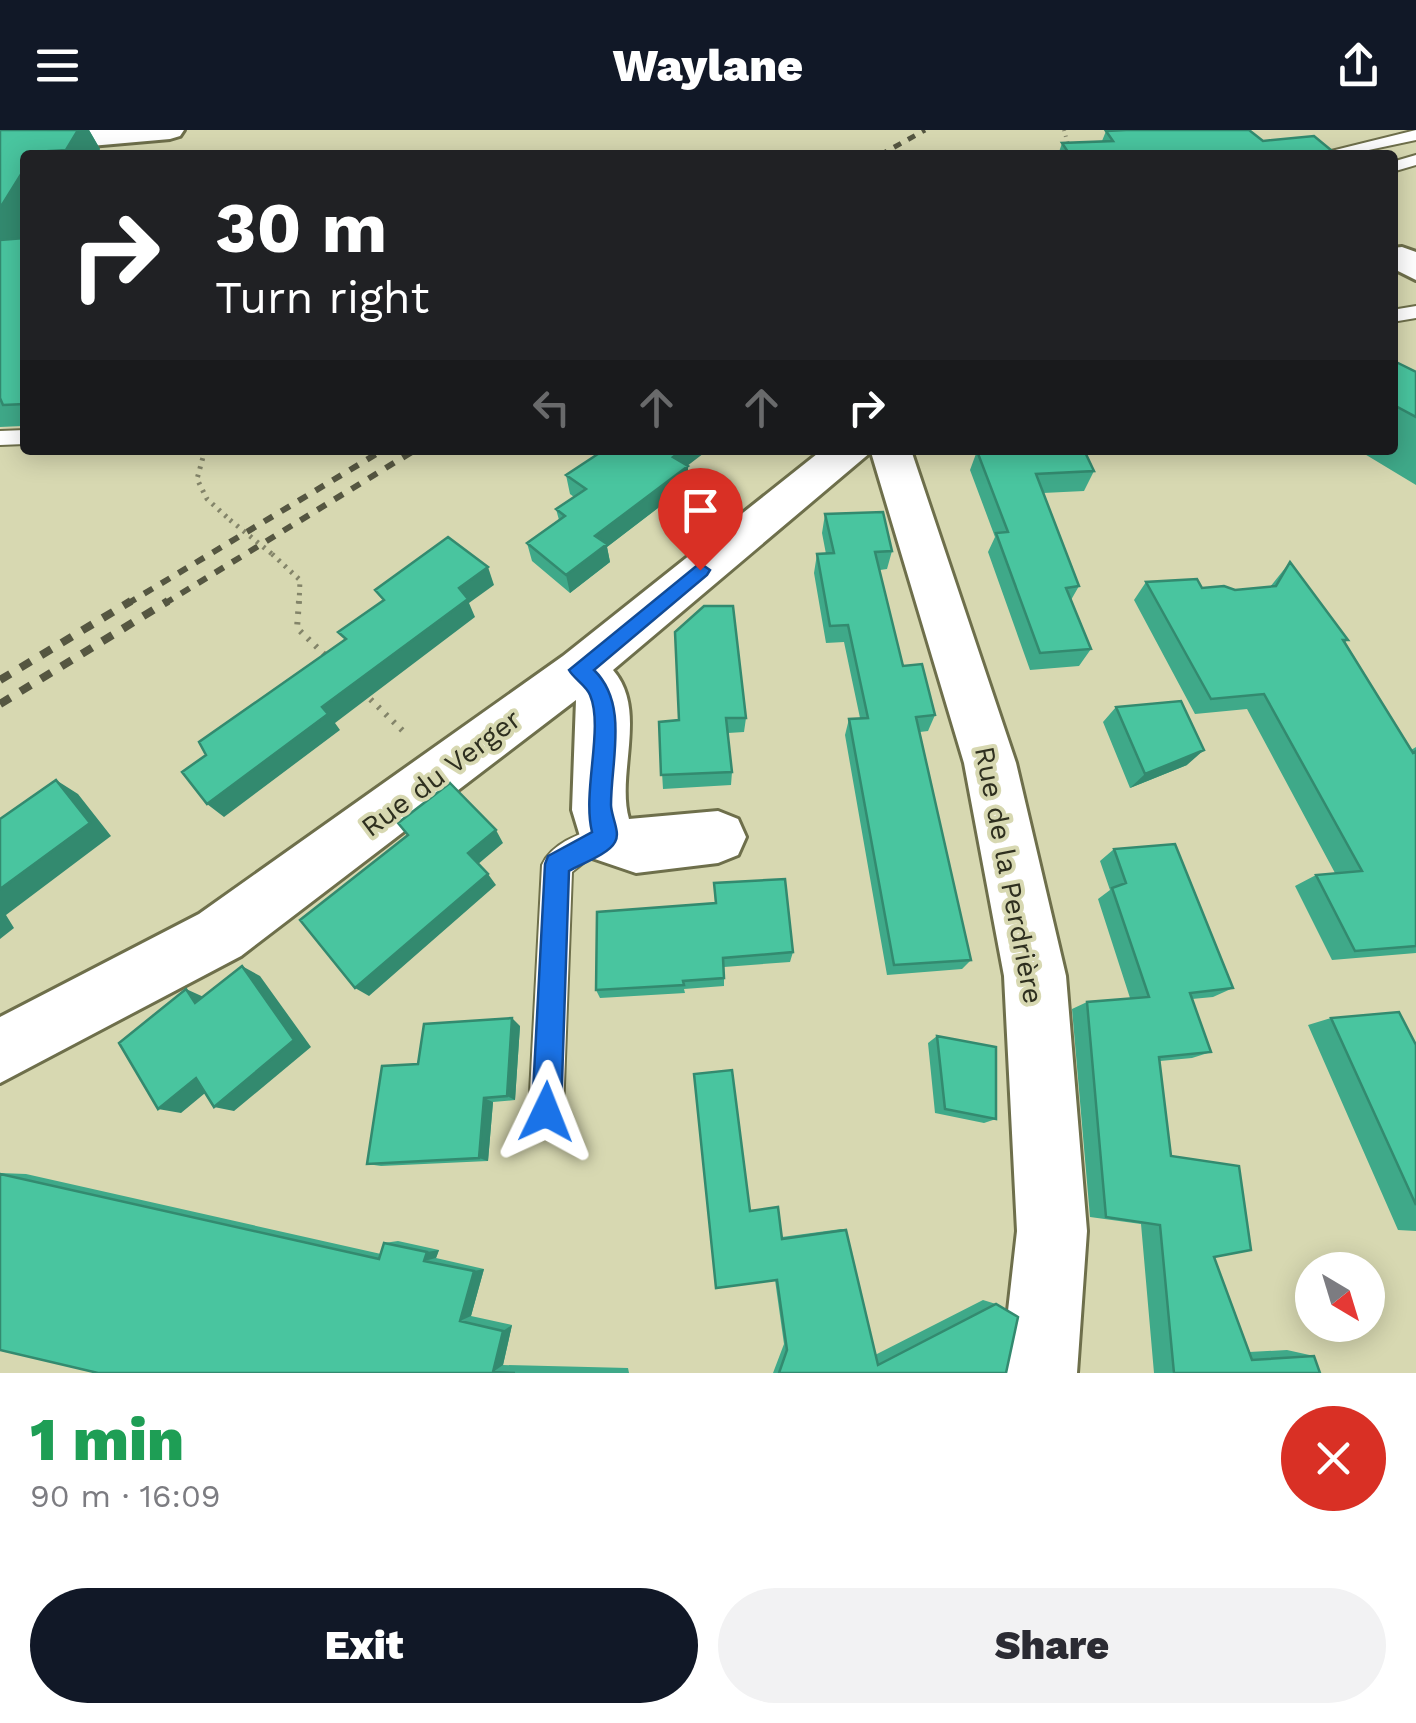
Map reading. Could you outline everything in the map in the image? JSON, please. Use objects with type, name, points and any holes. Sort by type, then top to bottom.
[{"type":"street","points":[[0,145],[170,130]]},
{"type":"street","name":"Rue du Verger","points":[[0,1051],[220,934],[580,670],[820,470],[844,455]]},
{"type":"street","name":"Rue de la Perdrière","points":[[893,455],[990,763],[1035,976],[1052,1231],[1038,1373]]},
{"type":"street","points":[[580,670],[600,689],[604,718],[599,810],[606,838],[636,847],[718,838]]},
{"type":"lane","points":[[1346,150],[1416,135]]},
{"type":"lane","points":[[546,1112],[557,864],[606,838]]},
{"type":"path","points":[[204,455],[196,479],[207,499],[300,580],[298,628],[338,667]]},
{"type":"path","points":[[351,680],[444,772]]},
{"type":"building","points":[[0,130],[78,130],[66,150],[20,150],[20,176],[0,208]]},
{"type":"building","points":[[1249,130],[1263,141],[1314,136],[1331,150],[1067,150],[1062,143],[1113,141],[1106,131]]},
{"type":"building","points":[[20,238],[20,404],[3,405],[0,398],[0,240]]},
{"type":"building","points":[[1398,363],[1416,372],[1416,417],[1398,407]]},
{"type":"building","points":[[596,455],[676,455],[673,457],[688,466],[595,536],[607,544],[566,575],[527,543],[565,516],[556,509],[586,489],[566,475]]},
{"type":"building","points":[[979,455],[1086,455],[1094,471],[1036,474],[1079,586],[1066,588],[1091,649],[1040,653],[996,533],[1008,532]]},
{"type":"building","points":[[883,512],[892,551],[875,552],[903,666],[922,664],[935,715],[916,717],[971,960],[894,965],[849,719],[868,718],[848,625],[830,626],[817,554],[834,553],[825,514]]},
{"type":"building","points":[[448,537],[488,567],[459,588],[468,599],[322,707],[328,714],[207,804],[182,772],[206,755],[199,742],[346,639],[338,632],[384,600],[375,590]]},
{"type":"building","points":[[1290,562],[1348,640],[1343,640],[1413,753],[1416,751],[1416,946],[1355,951],[1316,875],[1362,871],[1264,694],[1211,699],[1146,582],[1197,579],[1202,588],[1224,586],[1235,590],[1276,586]]},
{"type":"building","points":[[704,606],[733,606],[746,718],[726,718],[732,772],[661,775],[659,722],[679,720],[675,632]]},
{"type":"building","points":[[1181,701],[1204,750],[1145,774],[1116,707]]},
{"type":"building","points":[[56,780],[90,823],[0,889],[0,819]]},
{"type":"building","points":[[450,783],[496,830],[468,853],[488,874],[355,988],[300,920],[408,835],[398,823]]},
{"type":"building","points":[[1175,844],[1233,988],[1190,993],[1211,1052],[1159,1057],[1171,1156],[1239,1166],[1251,1250],[1214,1257],[1252,1360],[1314,1356],[1320,1373],[1174,1373],[1160,1225],[1106,1217],[1087,1002],[1149,997],[1112,888],[1126,883],[1114,849]]},
{"type":"building","points":[[785,879],[793,952],[723,958],[724,978],[683,981],[684,985],[596,990],[597,912],[716,903],[714,883]]},
{"type":"building","points":[[242,966],[294,1040],[214,1107],[196,1078],[158,1109],[119,1043],[186,989],[195,1003]]},
{"type":"building","points":[[1399,1012],[1416,1045],[1416,1205],[1331,1018]]},
{"type":"building","points":[[512,1018],[507,1096],[484,1098],[479,1158],[367,1164],[382,1066],[418,1064],[424,1024]]},
{"type":"building","points":[[937,1036],[996,1047],[996,1119],[945,1109]]},
{"type":"building","points":[[732,1070],[750,1211],[778,1207],[782,1239],[846,1230],[878,1365],[996,1304],[1018,1317],[1006,1373],[779,1373],[787,1350],[777,1280],[716,1288],[694,1074]]},
{"type":"building","points":[[0,1174],[379,1259],[384,1243],[427,1252],[424,1261],[474,1271],[460,1321],[503,1331],[493,1372],[515,1373],[98,1373],[0,1350]]},
{"type":"railway","points":[[889,150],[925,130]]},
{"type":"railway","points":[[127,604],[375,455]]},
{"type":"railway","points":[[164,604],[407,455]]},
{"type":"railway","points":[[0,680],[131,601]]},
{"type":"railway","points":[[0,704],[168,601]]},
{"type":"route","points":[[546,1112],[557,864],[606,838],[599,810],[604,718],[600,689],[580,670],[700,570]]}]
